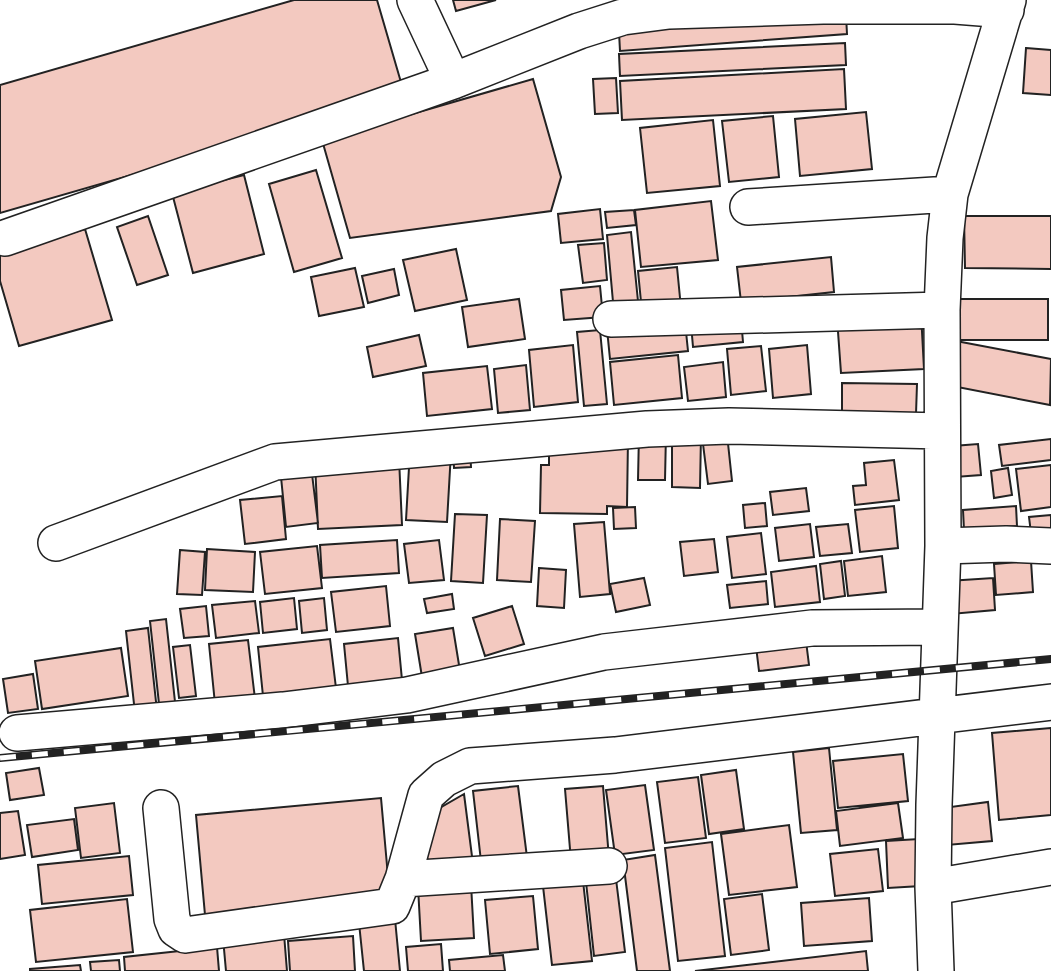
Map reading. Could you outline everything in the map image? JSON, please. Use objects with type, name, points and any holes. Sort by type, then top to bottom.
[{"type":"street","points":[[415,0],[453,81]]},
{"type":"street","points":[[5,238],[453,81],[579,31],[623,17],[669,11],[823,6],[1007,5],[950,194],[942,310],[943,546],[933,887],[936,971]]},
{"type":"street","points":[[748,207],[950,194]]},
{"type":"street","points":[[611,318],[942,310]]},
{"type":"street","points":[[56,543],[275,462],[647,429],[729,425],[942,431]]},
{"type":"street","points":[[943,546],[1051,546]]},
{"type":"street","points":[[17,733],[283,710],[407,695],[604,652],[812,628],[940,627]]},
{"type":"street","points":[[161,808],[172,919],[179,933],[185,935],[392,906],[403,879],[426,795],[444,779],[470,766],[615,755],[1051,702]]},
{"type":"street","points":[[403,879],[610,866]]},
{"type":"street","points":[[933,887],[1051,867]]},
{"type":"building","points":[[294,0],[377,0],[405,96],[0,213],[0,85]]},
{"type":"building","points":[[453,0],[496,0],[456,11]]},
{"type":"building","points":[[846,15],[847,34],[620,51],[619,32]]},
{"type":"building","points":[[845,43],[846,65],[620,76],[619,54]]},
{"type":"building","points":[[1026,48],[1051,50],[1051,95],[1023,93]]},
{"type":"building","points":[[844,69],[846,109],[622,120],[620,81]]},
{"type":"building","points":[[616,78],[618,113],[595,114],[593,79]]},
{"type":"building","points":[[533,79],[561,177],[551,211],[350,238],[322,140]]},
{"type":"building","points":[[866,112],[872,169],[800,176],[795,119]]},
{"type":"building","points":[[773,116],[779,177],[729,182],[722,121]]},
{"type":"building","points":[[713,120],[720,186],[647,193],[640,128]]},
{"type":"building","points":[[316,170],[342,258],[294,272],[269,184]]},
{"type":"building","points":[[244,175],[264,254],[193,273],[172,193]]},
{"type":"building","points":[[711,201],[718,260],[641,267],[635,210]]},
{"type":"building","points":[[600,209],[603,239],[561,243],[558,214]]},
{"type":"building","points":[[634,210],[636,225],[607,228],[605,212]]},
{"type":"building","points":[[148,216],[168,275],[137,285],[117,227]]},
{"type":"building","points":[[964,216],[1051,216],[1051,269],[965,268]]},
{"type":"building","points":[[85,229],[112,320],[19,346],[0,281],[0,254]]},
{"type":"building","points":[[631,232],[639,311],[614,313],[607,235]]},
{"type":"building","points":[[604,243],[607,280],[583,283],[578,245]]},
{"type":"building","points":[[456,249],[467,300],[415,311],[403,260]]},
{"type":"building","points":[[831,257],[834,292],[741,302],[737,267]]},
{"type":"building","points":[[677,267],[681,308],[642,312],[638,271]]},
{"type":"building","points":[[355,268],[364,307],[319,316],[311,277]]},
{"type":"building","points":[[394,269],[399,295],[368,303],[362,276]]},
{"type":"building","points":[[600,286],[603,317],[564,320],[561,290]]},
{"type":"building","points":[[519,299],[525,339],[468,347],[462,307]]},
{"type":"building","points":[[957,299],[1048,299],[1048,340],[957,340]]},
{"type":"building","points":[[921,313],[924,369],[841,373],[837,318]]},
{"type":"building","points":[[741,319],[743,342],[693,347],[691,324]]},
{"type":"building","points":[[685,322],[688,351],[610,359],[607,329]]},
{"type":"building","points":[[600,330],[607,404],[584,406],[577,332]]},
{"type":"building","points":[[419,335],[426,366],[373,377],[367,347]]},
{"type":"building","points":[[956,341],[1051,359],[1050,405],[947,385]]},
{"type":"building","points":[[573,345],[578,402],[534,407],[529,350]]},
{"type":"building","points":[[807,345],[811,394],[773,398],[769,349]]},
{"type":"building","points":[[761,346],[766,391],[731,395],[727,349]]},
{"type":"building","points":[[678,355],[682,398],[614,405],[610,362]]},
{"type":"building","points":[[723,362],[726,397],[688,401],[684,367]]},
{"type":"building","points":[[526,365],[530,410],[498,413],[494,369]]},
{"type":"building","points":[[487,366],[492,409],[427,416],[423,373]]},
{"type":"building","points":[[842,383],[917,384],[916,414],[842,413]]},
{"type":"building","points":[[639,433],[666,433],[665,480],[638,480]]},
{"type":"building","points":[[727,434],[732,481],[708,484],[702,436]]},
{"type":"building","points":[[672,435],[701,435],[700,488],[672,487]]},
{"type":"building","points":[[549,437],[628,438],[627,507],[607,506],[607,514],[540,513],[541,465],[549,465]]},
{"type":"building","points":[[1051,439],[1051,460],[1002,466],[999,445]]},
{"type":"building","points":[[978,444],[981,475],[955,477],[953,446]]},
{"type":"building","points":[[470,449],[471,467],[454,468],[453,450]]},
{"type":"building","points":[[410,450],[451,452],[447,522],[406,520]]},
{"type":"building","points":[[399,458],[402,525],[318,529],[315,462]]},
{"type":"building","points":[[894,460],[899,500],[855,505],[853,486],[866,485],[864,463]]},
{"type":"building","points":[[1051,465],[1051,507],[1021,511],[1016,469]]},
{"type":"building","points":[[1008,468],[1012,495],[994,498],[991,471]]},
{"type":"building","points":[[312,474],[318,523],[286,527],[281,477]]},
{"type":"building","points":[[806,488],[809,511],[773,515],[770,492]]},
{"type":"building","points":[[282,496],[286,539],[245,544],[240,500]]},
{"type":"building","points":[[765,503],[767,526],[745,528],[743,505]]},
{"type":"building","points":[[894,506],[898,548],[860,552],[855,510]]},
{"type":"building","points":[[1016,506],[1017,526],[964,530],[963,510]]},
{"type":"building","points":[[635,507],[636,528],[614,529],[613,508]]},
{"type":"building","points":[[455,514],[487,515],[483,583],[451,581]]},
{"type":"building","points":[[1051,515],[1051,530],[1031,533],[1029,517]]},
{"type":"building","points":[[500,519],[535,521],[531,582],[497,580]]},
{"type":"building","points":[[604,522],[610,594],[580,597],[574,524]]},
{"type":"building","points":[[810,524],[814,557],[779,561],[775,528]]},
{"type":"building","points":[[848,524],[852,553],[820,556],[816,527]]},
{"type":"building","points":[[761,533],[766,574],[732,578],[727,537]]},
{"type":"building","points":[[714,539],[718,572],[684,576],[680,542]]},
{"type":"building","points":[[397,540],[399,573],[322,578],[320,545]]},
{"type":"building","points":[[439,540],[444,580],[409,583],[404,544]]},
{"type":"building","points":[[317,546],[322,588],[265,594],[260,552]]},
{"type":"building","points":[[207,549],[255,552],[253,592],[205,590]]},
{"type":"building","points":[[180,550],[205,552],[202,595],[177,594]]},
{"type":"building","points":[[882,556],[886,592],[848,596],[844,561]]},
{"type":"building","points":[[841,561],[845,596],[824,599],[820,564]]},
{"type":"building","points":[[1031,561],[1033,592],[996,595],[994,564]]},
{"type":"building","points":[[816,566],[820,602],[775,607],[771,572]]},
{"type":"building","points":[[539,568],[566,570],[564,608],[537,606]]},
{"type":"building","points":[[644,578],[650,605],[616,612],[610,584]]},
{"type":"building","points":[[993,578],[995,610],[951,614],[948,581]]},
{"type":"building","points":[[766,581],[768,604],[730,608],[727,585]]},
{"type":"building","points":[[386,586],[390,626],[336,632],[331,592]]},
{"type":"building","points":[[452,594],[454,609],[427,613],[424,599]]},
{"type":"building","points":[[294,598],[297,629],[263,633],[260,602]]},
{"type":"building","points":[[324,598],[327,630],[302,633],[299,601]]},
{"type":"building","points":[[255,601],[259,633],[216,638],[212,605]]},
{"type":"building","points":[[206,606],[209,636],[184,638],[180,609]]},
{"type":"building","points":[[512,606],[524,644],[485,656],[473,618]]},
{"type":"building","points":[[166,619],[176,711],[160,713],[150,621]]},
{"type":"building","points":[[148,628],[157,711],[135,713],[126,631]]},
{"type":"building","points":[[453,628],[460,671],[422,677],[415,634]]},
{"type":"building","points":[[805,633],[809,665],[759,671],[755,638]]},
{"type":"building","points":[[398,638],[402,680],[348,686],[344,644]]},
{"type":"building","points":[[330,639],[336,688],[263,696],[258,647]]},
{"type":"building","points":[[248,640],[255,699],[215,704],[209,644]]},
{"type":"building","points":[[190,645],[196,696],[179,698],[173,647]]},
{"type":"building","points":[[121,648],[128,696],[42,709],[35,661]]},
{"type":"building","points":[[33,674],[38,709],[8,713],[3,679]]},
{"type":"building","points":[[1051,728],[1051,815],[999,820],[992,733]]},
{"type":"building","points":[[829,748],[837,830],[801,833],[793,752]]},
{"type":"building","points":[[903,754],[908,801],[838,808],[833,761]]},
{"type":"building","points":[[39,768],[44,795],[10,800],[6,773]]},
{"type":"building","points":[[736,770],[744,829],[709,834],[701,775]]},
{"type":"building","points":[[698,777],[706,838],[665,843],[657,782]]},
{"type":"building","points":[[645,785],[654,850],[615,855],[606,790]]},
{"type":"building","points":[[518,786],[528,865],[482,870],[473,791]]},
{"type":"building","points":[[603,786],[609,858],[571,861],[565,789]]},
{"type":"building","points":[[464,794],[473,864],[416,870],[426,816]]},
{"type":"building","points":[[381,798],[390,899],[205,915],[196,815]]},
{"type":"building","points":[[988,802],[992,841],[947,845],[943,808]]},
{"type":"building","points":[[114,803],[120,853],[81,858],[75,808]]},
{"type":"building","points":[[898,803],[903,838],[840,846],[836,811]]},
{"type":"building","points":[[18,811],[25,855],[0,859],[0,813]]},
{"type":"building","points":[[74,819],[78,850],[32,857],[27,825]]},
{"type":"building","points":[[789,825],[797,887],[729,895],[721,834]]},
{"type":"building","points":[[919,839],[921,886],[888,888],[886,841]]},
{"type":"building","points":[[712,842],[725,956],[678,961],[665,848]]},
{"type":"building","points":[[878,849],[883,891],[835,896],[830,854]]},
{"type":"building","points":[[655,855],[670,971],[637,971],[623,860]]},
{"type":"building","points":[[129,856],[133,895],[42,904],[38,865]]},
{"type":"building","points":[[616,879],[625,952],[594,956],[586,882]]},
{"type":"building","points":[[583,881],[592,961],[552,965],[543,886]]},
{"type":"building","points":[[471,884],[474,938],[421,941],[418,887]]},
{"type":"building","points":[[762,894],[769,950],[731,955],[724,899]]},
{"type":"building","points":[[533,896],[538,949],[490,954],[485,900]]},
{"type":"building","points":[[869,898],[872,941],[804,946],[801,903]]},
{"type":"building","points":[[127,899],[133,952],[36,962],[30,910]]},
{"type":"building","points":[[395,919],[400,971],[364,971],[359,923]]},
{"type":"building","points":[[284,934],[287,971],[226,971],[223,938]]},
{"type":"building","points":[[353,936],[355,971],[290,971],[288,941]]},
{"type":"building","points":[[441,944],[443,971],[408,971],[406,947]]},
{"type":"building","points":[[217,947],[219,971],[125,971],[124,957]]},
{"type":"building","points":[[866,951],[868,971],[695,971]]},
{"type":"building","points":[[503,955],[505,971],[450,971],[449,960]]},
{"type":"building","points":[[119,960],[120,971],[91,971],[90,962]]},
{"type":"building","points":[[80,965],[81,971],[30,971],[30,969]]},
{"type":"railway","points":[[0,758],[1051,659]]}]
